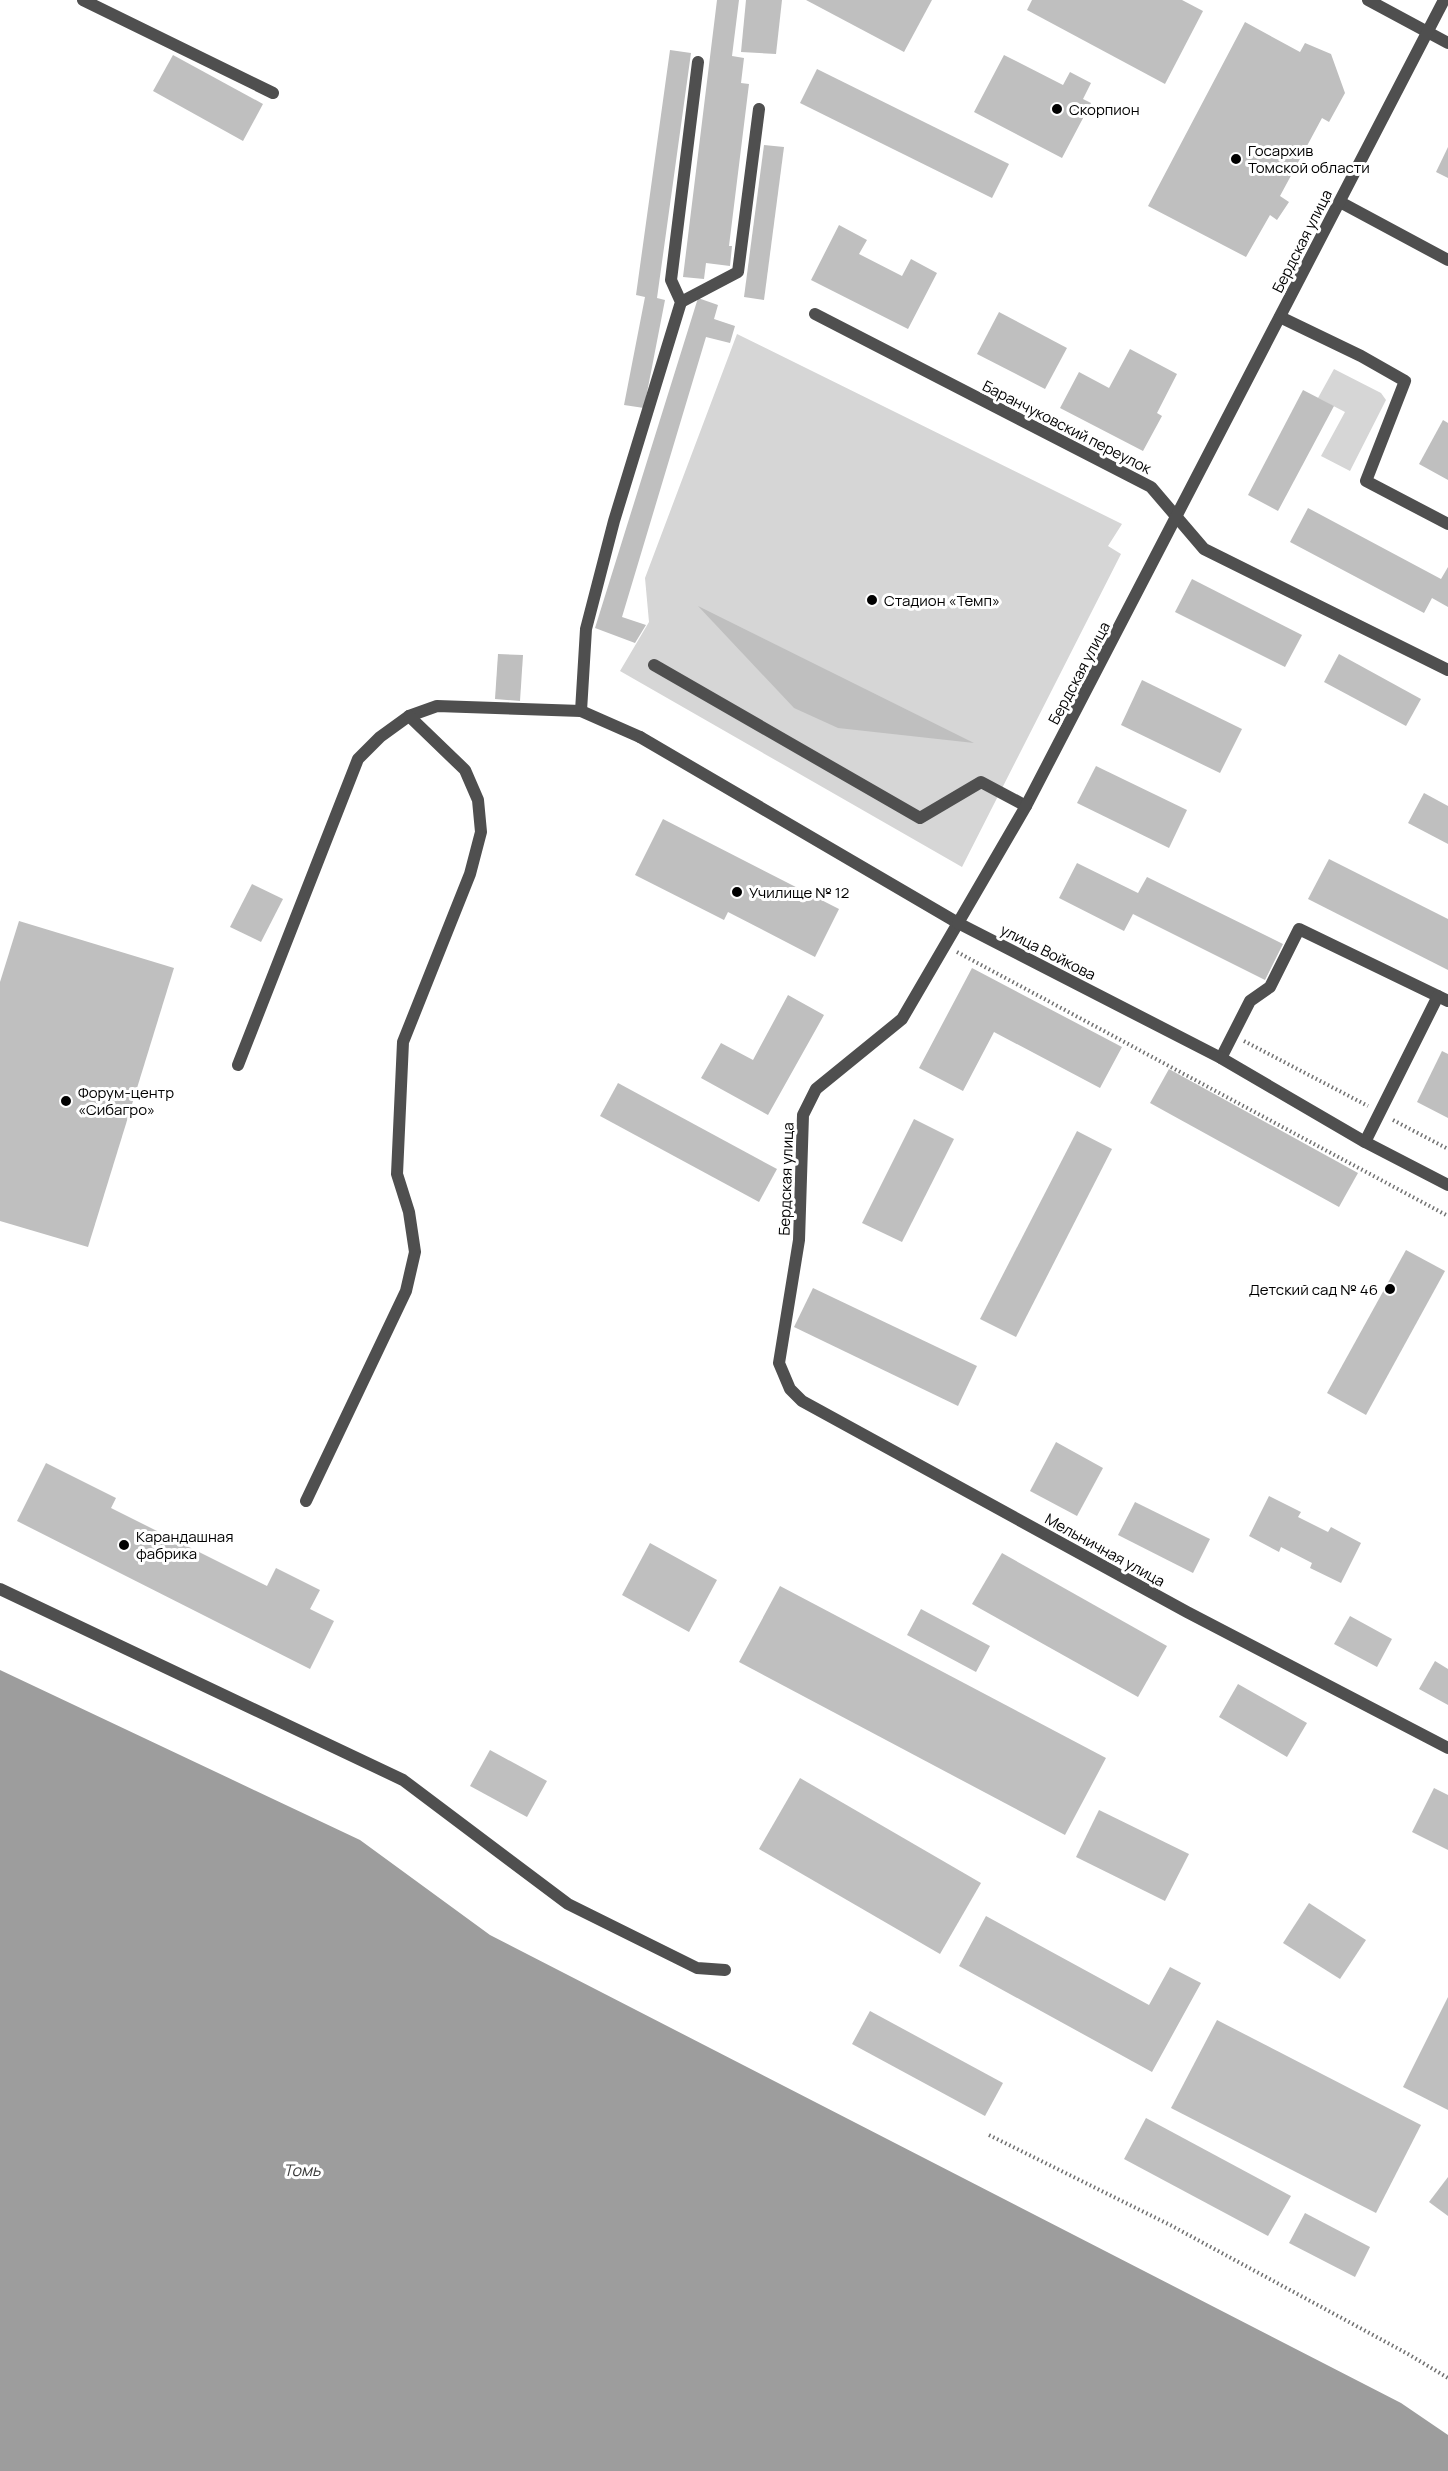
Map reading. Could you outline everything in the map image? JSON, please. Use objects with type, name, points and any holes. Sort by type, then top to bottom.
[{"type":"street","points":[[83,0],[273,93]]},
{"type":"street","points":[[1368,0],[1448,43]]},
{"type":"street","name":"Бердская улица","points":[[780,1349],[799,1240],[803,1115],[816,1089],[902,1019],[1026,806],[1444,0]]},
{"type":"street","points":[[238,1065],[358,759],[380,736],[409,716],[438,706],[581,711],[586,629],[614,521],[681,302],[671,280],[698,62]]},
{"type":"street","points":[[681,302],[738,272],[759,109]]},
{"type":"street","points":[[1340,202],[1448,260]]},
{"type":"street","name":"Баранчуковский переулок","points":[[815,314],[1151,487],[1204,549],[1448,670]]},
{"type":"street","points":[[1280,317],[1361,356],[1405,381],[1366,481],[1448,524]]},
{"type":"street","points":[[654,665],[920,818],[981,782],[1026,806]]},
{"type":"street","name":"улица Войкова","points":[[581,711],[640,736],[958,923],[1221,1058],[1365,1142],[1448,1185]]},
{"type":"street","points":[[306,1501],[408,1281],[416,1252],[409,1212],[397,1174],[403,1042],[470,874],[481,832],[478,800],[465,770],[409,716]]},
{"type":"street","points":[[1221,1058],[1250,1001],[1270,987],[1299,929],[1443,999],[1365,1142]]},
{"type":"street","name":"Мельничная улица","points":[[780,1349],[779,1363],[783,1377],[790,1389],[802,1401],[1187,1612],[1448,1748]]},
{"type":"street","points":[[0,1589],[403,1780],[568,1904],[697,1968],[725,1970]]},
{"type":"path","points":[[944,945],[1448,1216]]},
{"type":"path","points":[[1232,1035],[1448,1149]]},
{"type":"path","points":[[989,2135],[1172,2226],[1448,2378]]},
{"type":"shaded area","name":"Стадион «Темп»","points":[[737,334],[1122,524],[1108,546],[1121,554],[962,867],[620,671],[649,622],[645,578]]},
{"type":"shaded area","points":[[1334,369],[1381,393],[1386,400],[1350,471],[1321,456],[1345,412],[1318,398]]},
{"type":"water","name":"Томь","points":[[0,1670],[360,1840],[490,1935],[1401,2403],[1448,2435],[1448,2471],[0,2471]]},
{"type":"building","points":[[717,0],[739,0],[732,56],[744,58],[741,83],[749,84],[729,246],[732,246],[730,266],[706,263],[704,279],[683,277]]},
{"type":"building","points":[[746,0],[782,0],[776,54],[741,52]]},
{"type":"building","points":[[806,0],[932,0],[904,52]]},
{"type":"building","points":[[1032,0],[1182,0],[1203,11],[1165,84],[1027,10]]},
{"type":"building","name":"Госархив Томской области","points":[[1245,22],[1300,52],[1305,43],[1331,54],[1345,93],[1329,122],[1322,118],[1280,196],[1289,202],[1277,220],[1270,215],[1246,257],[1148,206]]},
{"type":"building","points":[[670,50],[691,53],[657,298],[665,300],[644,408],[624,405],[645,297],[636,295]]},
{"type":"building","points":[[173,55],[263,104],[243,141],[153,91]]},
{"type":"building","points":[[1004,55],[1063,85],[1070,72],[1091,83],[1083,99],[1091,103],[1062,158],[974,112]]},
{"type":"building","points":[[817,69],[1009,164],[992,198],[800,103]]},
{"type":"building","points":[[764,145],[784,147],[764,300],[744,297]]},
{"type":"building","points":[[1448,147],[1448,178],[1436,172]]},
{"type":"building","points":[[839,225],[867,240],[859,254],[902,276],[911,259],[937,273],[908,329],[811,280]]},
{"type":"building","points":[[698,298],[718,305],[714,319],[735,326],[730,343],[706,337],[622,617],[646,625],[635,643],[595,628]]},
{"type":"building","points":[[999,312],[1067,348],[1045,389],[977,354]]},
{"type":"building","points":[[1130,349],[1177,374],[1157,413],[1162,416],[1143,451],[1060,408],[1079,372],[1109,388]]},
{"type":"building","points":[[1303,390],[1334,406],[1278,511],[1248,495]]},
{"type":"building","points":[[1443,420],[1448,423],[1448,480],[1419,464]]},
{"type":"building","points":[[1308,508],[1441,579],[1448,567],[1448,607],[1432,598],[1424,613],[1290,542]]},
{"type":"building","points":[[1192,579],[1302,635],[1285,667],[1175,612]]},
{"type":"building","points":[[698,606],[974,743],[838,728],[794,708]]},
{"type":"building","points":[[498,654],[523,655],[520,701],[495,699]]},
{"type":"building","points":[[1339,654],[1421,699],[1406,726],[1324,682]]},
{"type":"building","points":[[1142,680],[1242,729],[1220,773],[1121,725]]},
{"type":"building","points":[[1096,766],[1187,810],[1169,848],[1077,803]]},
{"type":"building","points":[[1424,793],[1448,806],[1448,844],[1408,823]]},
{"type":"building","name":"Училище № 12","points":[[663,819],[839,909],[815,957],[728,912],[724,920],[635,875]]},
{"type":"building","points":[[1329,859],[1448,919],[1448,970],[1308,899]]},
{"type":"building","points":[[1077,863],[1138,893],[1147,877],[1283,944],[1265,980],[1133,914],[1124,931],[1059,898]]},
{"type":"building","points":[[252,884],[283,899],[261,942],[230,927]]},
{"type":"building","name":"Форум-центр «Сибагро»","points":[[19,921],[174,968],[88,1247],[0,1221],[0,982]]},
{"type":"building","points":[[972,968],[1122,1047],[1100,1088],[994,1032],[963,1091],[919,1068]]},
{"type":"building","points":[[788,995],[824,1015],[768,1115],[701,1078],[721,1043],[753,1060]]},
{"type":"building","points":[[1442,1051],[1448,1054],[1448,1118],[1417,1102]]},
{"type":"building","points":[[1169,1069],[1358,1173],[1339,1207],[1150,1103]]},
{"type":"building","points":[[618,1083],[777,1169],[759,1202],[600,1116]]},
{"type":"building","points":[[914,1119],[954,1139],[902,1242],[862,1223]]},
{"type":"building","points":[[1077,1131],[1112,1149],[1016,1337],[980,1319]]},
{"type":"building","points":[[1406,1250],[1445,1271],[1366,1415],[1327,1393]]},
{"type":"building","points":[[813,1288],[977,1366],[958,1406],[794,1327]]},
{"type":"building","points":[[1056,1442],[1103,1468],[1077,1516],[1030,1491]]},
{"type":"building","name":"Карандашная фабрика","points":[[46,1463],[116,1498],[111,1508],[267,1586],[276,1568],[320,1590],[310,1609],[334,1621],[310,1669],[17,1521]]},
{"type":"building","points":[[1269,1496],[1301,1512],[1298,1517],[1328,1532],[1331,1527],[1361,1543],[1341,1583],[1310,1568],[1312,1563],[1281,1547],[1279,1552],[1249,1536]]},
{"type":"building","points":[[1135,1502],[1210,1539],[1193,1573],[1118,1535]]},
{"type":"building","points":[[650,1543],[717,1580],[689,1632],[622,1595]]},
{"type":"building","points":[[1002,1553],[1167,1646],[1138,1697],[972,1604]]},
{"type":"building","points":[[780,1586],[1106,1758],[1065,1835],[739,1662]]},
{"type":"building","points":[[921,1609],[990,1646],[976,1672],[907,1635]]},
{"type":"building","points":[[1350,1616],[1392,1639],[1377,1667],[1334,1644]]},
{"type":"building","points":[[1435,1661],[1448,1669],[1448,1705],[1419,1689]]},
{"type":"building","points":[[1238,1684],[1307,1723],[1287,1757],[1219,1717]]},
{"type":"building","points":[[490,1750],[547,1781],[527,1817],[470,1786]]},
{"type":"building","points":[[800,1778],[981,1883],[940,1954],[759,1849]]},
{"type":"building","points":[[1434,1788],[1448,1795],[1448,1850],[1412,1832]]},
{"type":"building","points":[[1099,1810],[1189,1854],[1165,1901],[1076,1857]]},
{"type":"building","points":[[1309,1903],[1366,1940],[1340,1979],[1283,1943]]},
{"type":"building","points":[[986,1916],[1149,2005],[1170,1967],[1201,1983],[1152,2072],[959,1966]]},
{"type":"building","points":[[1448,1997],[1448,2110],[1403,2087]]},
{"type":"building","points":[[870,2011],[1003,2083],[985,2116],[852,2044]]},
{"type":"building","points":[[1217,2020],[1421,2125],[1376,2213],[1171,2108]]},
{"type":"building","points":[[1146,2118],[1291,2196],[1268,2236],[1124,2159]]},
{"type":"building","points":[[1448,2177],[1448,2216],[1429,2202]]},
{"type":"building","points":[[1305,2213],[1370,2247],[1355,2277],[1289,2243]]},
{"type":"place","name":"Скорпион","points":[[1057,109]]},
{"type":"place","name":"Госархив Томской области","points":[[1236,159]]},
{"type":"place","name":"Стадион «Темп»","points":[[872,600]]},
{"type":"place","name":"Училище № 12","points":[[737,892]]},
{"type":"place","name":"Форум-центр «Сибагро»","points":[[66,1101]]},
{"type":"place","name":"Детский сад № 46","points":[[1390,1289]]},
{"type":"place","name":"Карандашная фабрика","points":[[124,1545]]}]
